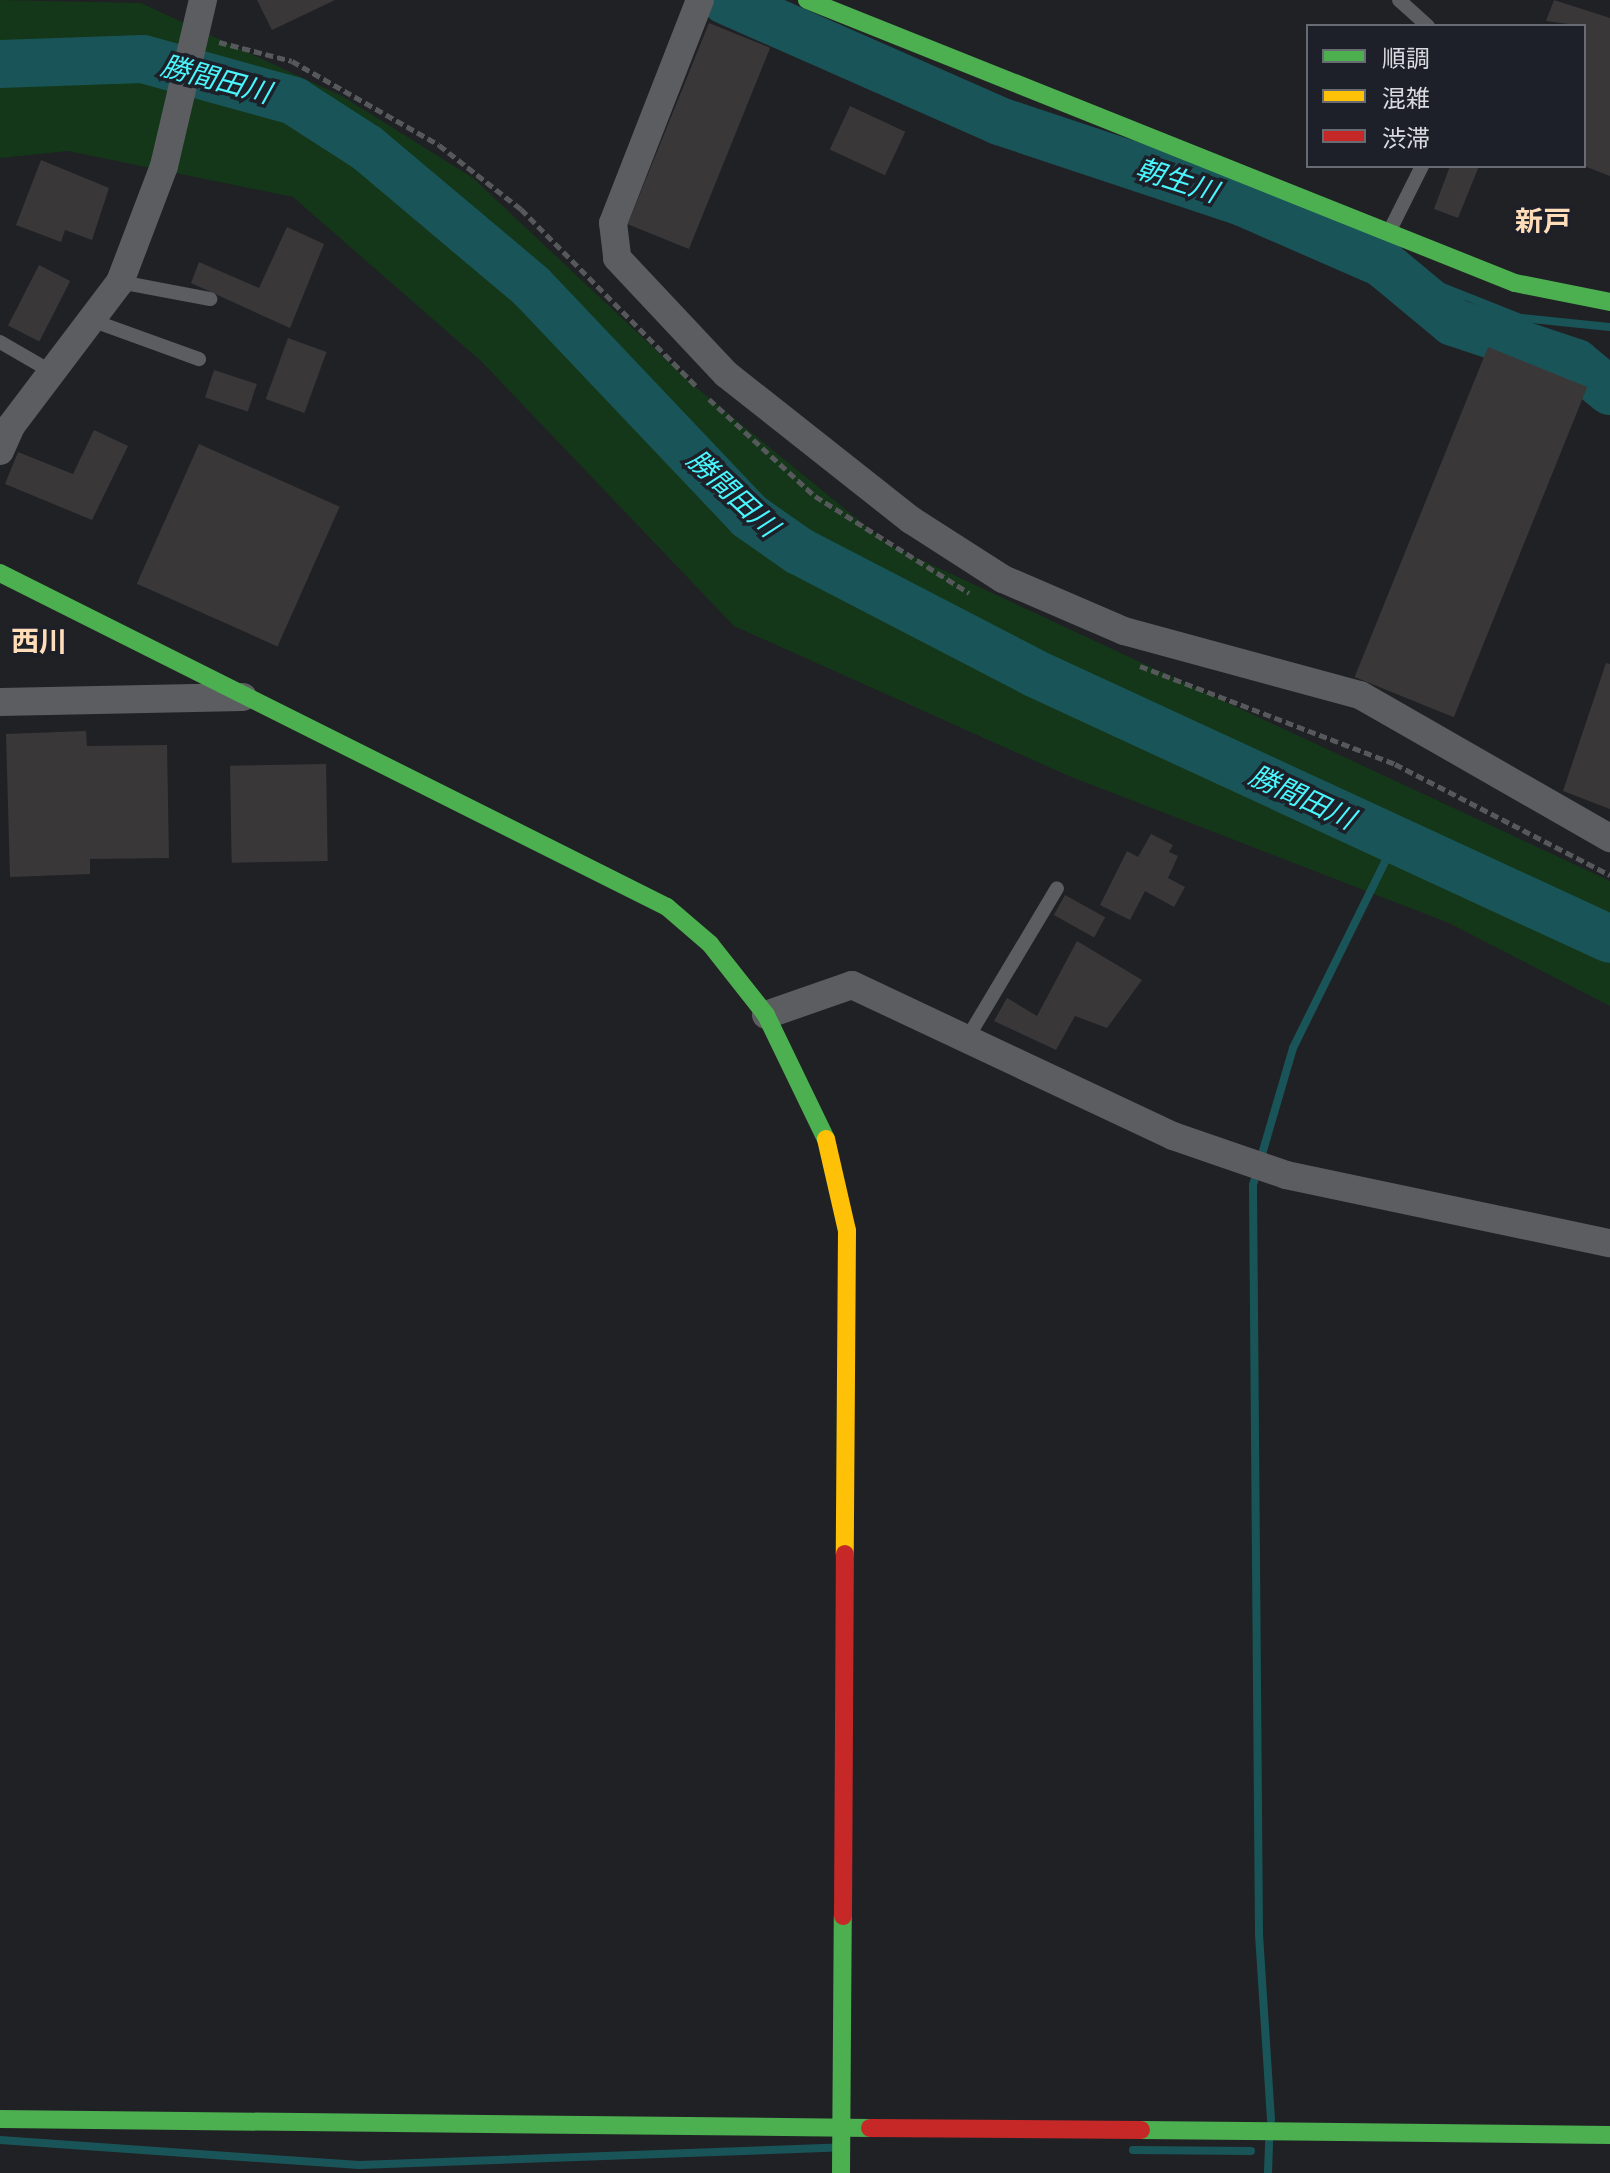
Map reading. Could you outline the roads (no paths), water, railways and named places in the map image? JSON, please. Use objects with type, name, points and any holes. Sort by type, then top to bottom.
[{"type":"street","points":[[700,0],[613,223],[617,258],[726,374],[911,520],[1003,579],[1124,631],[1360,695],[1610,838]]},
{"type":"street","points":[[807,0],[1515,283],[1610,302]]},
{"type":"street","points":[[0,451],[52,372],[120,282],[164,166],[200,11]]},
{"type":"street","points":[[0,573],[667,907],[710,944],[766,1015],[809,1094],[838,1172],[847,1231],[841,2170]]},
{"type":"street","points":[[0,702],[244,697]]},
{"type":"street","points":[[766,1015],[852,985],[964,1042],[1173,1136],[1286,1175],[1610,1243]]},
{"type":"street","points":[[0,2119],[1610,2135]]},
{"type":"lane","points":[[1399,0],[1426,24]]},
{"type":"lane","points":[[1388,233],[1421,168]]},
{"type":"lane","points":[[120,282],[210,299]]},
{"type":"lane","points":[[91,320],[199,359]]},
{"type":"lane","points":[[0,342],[52,372]]},
{"type":"lane","points":[[964,1042],[1057,888]]},
{"type":"waterway","name":"朝生川","points":[[725,0],[999,121],[1240,201],[1382,263],[1453,322],[1576,363],[1610,391]]},
{"type":"waterway","name":"勝間田川","points":[[0,64],[143,59],[294,101],[367,148],[531,286],[749,516],[799,551],[1034,673],[1610,939]]},
{"type":"waterway","points":[[1382,263],[1521,318],[1610,327]]},
{"type":"waterway","points":[[1271,2120],[1259,1934],[1253,1185],[1293,1048],[1397,838]]},
{"type":"waterway","points":[[0,2140],[359,2165],[831,2148]]},
{"type":"waterway","points":[[1268,2173],[1269,2142]]},
{"type":"waterway","points":[[1133,2150],[1251,2151]]},
{"type":"district","name":"新戸","points":[[1543,221]]},
{"type":"district","name":"西川","points":[[39,641]]}]
